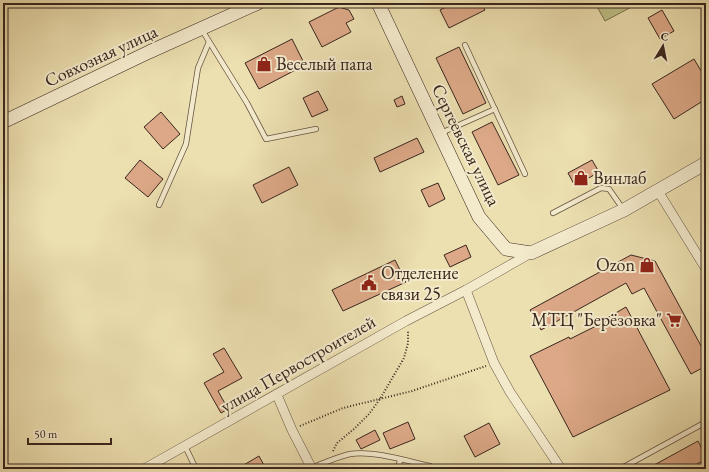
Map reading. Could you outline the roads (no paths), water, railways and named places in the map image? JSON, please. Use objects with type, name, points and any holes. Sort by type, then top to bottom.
[{"type":"main road","name":"Совхозная улица","points":[[3,122],[258,3]]},
{"type":"main road","name":"Сергеевская улица","points":[[378,3],[479,217],[506,249],[531,252]]},
{"type":"main road","points":[[531,252],[624,210],[706,163]]},
{"type":"street","points":[[658,191],[706,269]]},
{"type":"street","name":"улица Первостроителей","points":[[144,469],[277,395],[406,320],[466,290],[531,252]]},
{"type":"street","points":[[466,290],[494,364],[510,392],[561,469]]},
{"type":"street","points":[[277,395],[292,430],[312,468]]},
{"type":"lane","points":[[201,29],[247,103],[266,139],[316,129]]},
{"type":"lane","points":[[159,205],[186,144],[198,68],[209,42]]},
{"type":"lane","points":[[465,45],[525,174]]},
{"type":"lane","points":[[440,134],[495,109]]},
{"type":"lane","points":[[553,213],[601,188],[609,189],[624,210]]},
{"type":"lane","points":[[620,469],[706,422]]},
{"type":"lane","points":[[185,446],[196,469]]},
{"type":"lane","points":[[312,468],[349,454],[378,455],[430,466]]},
{"type":"lane","points":[[398,469],[400,460]]},
{"type":"place","name":"Веселый папа","points":[[264,64]]},
{"type":"place","name":"Винлаб","points":[[581,178]]},
{"type":"place","name":"Ozon","points":[[647,265]]},
{"type":"place","name":"Отделение связи 25","points":[[369,283]]},
{"type":"place","name":"МТЦ \"Берёзовка\"","points":[[674,320]]}]
